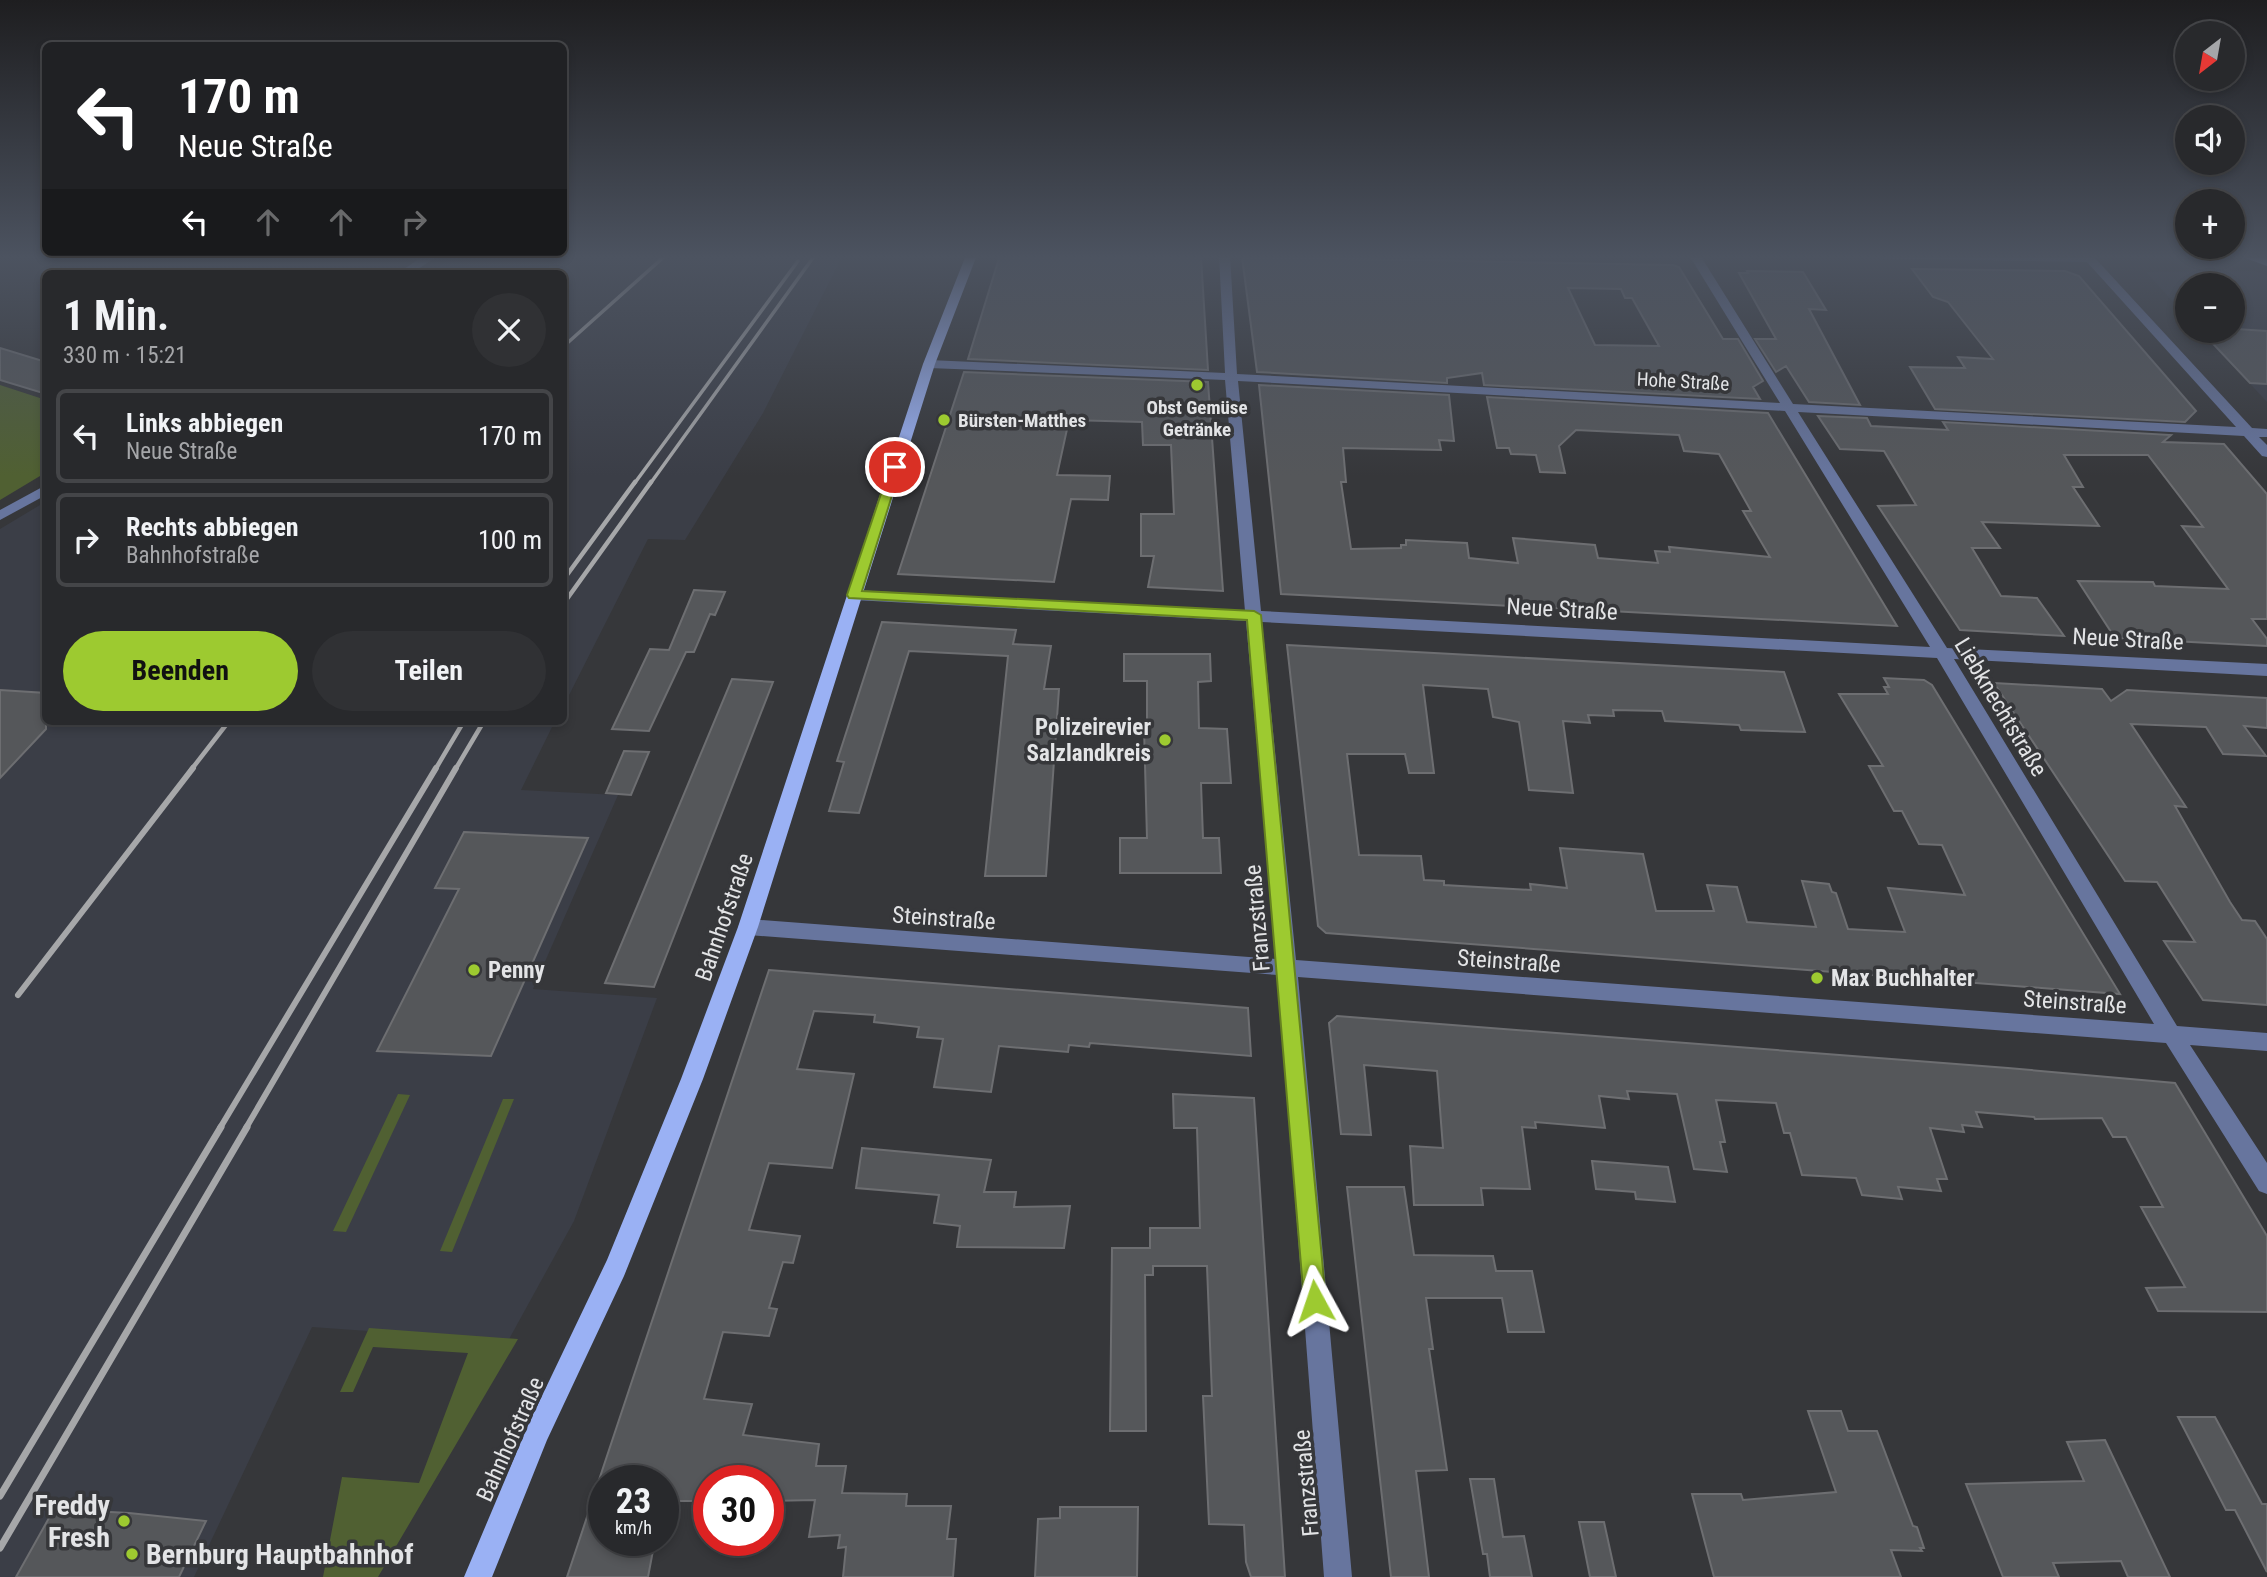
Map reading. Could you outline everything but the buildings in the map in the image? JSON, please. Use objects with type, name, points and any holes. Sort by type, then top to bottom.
[{"type":"main road","name":"Bahnhofstraße","points":[[478,1577],[538,1432],[616,1268],[692,1079],[748,927],[929,364],[943,329]]},
{"type":"street","name":"Franzstraße","points":[[1228,329],[1287,969],[1338,1577]]},
{"type":"street","name":"Liebknechtstraße","points":[[1739,329],[1941,651],[2171,1034],[2267,1183]]},
{"type":"street","points":[[2153,329],[2267,453]]},
{"type":"street","name":"Hohe Straße","points":[[929,364],[1231,377],[2267,433]]},
{"type":"street","points":[[0,516],[42,491]]},
{"type":"street","name":"Neue Straße","points":[[854,595],[2267,670]]},
{"type":"street","name":"Steinstraße","points":[[748,927],[2267,1042]]},
{"type":"shaded area","points":[[567,329],[806,329],[763,413],[685,540],[648,539],[567,699]]},
{"type":"shaded area","points":[[2245,329],[2267,329],[2267,402],[2212,343],[2245,343]]},
{"type":"shaded area","name":"Bernburg Hauptbahnhof","points":[[42,504],[42,725],[553,725],[521,790],[618,795],[533,989],[657,998],[574,1221],[508,1341],[312,1327],[194,1577],[0,1577],[0,529]]},
{"type":"green space","points":[[0,385],[42,399],[42,475],[0,500]]},
{"type":"green space","points":[[398,1094],[410,1095],[346,1232],[333,1231]]},
{"type":"green space","points":[[503,1099],[514,1099],[452,1252],[440,1251]]},
{"type":"green space","points":[[369,1328],[518,1339],[378,1577],[323,1577],[342,1477],[419,1483],[468,1353],[373,1347],[353,1392],[340,1392]]},
{"type":"railway","points":[[567,343],[584,329]]},
{"type":"railway","points":[[634,484],[748,329]]},
{"type":"railway","points":[[650,484],[762,329]]},
{"type":"railway","points":[[567,575],[635,482]]},
{"type":"railway","points":[[567,599],[651,482]]},
{"type":"railway","points":[[191,770],[226,725]]},
{"type":"railway","points":[[435,770],[462,725]]},
{"type":"railway","points":[[455,770],[482,725]]},
{"type":"railway","points":[[18,995],[193,768]]},
{"type":"railway","points":[[220,1128],[436,768]]},
{"type":"railway","points":[[246,1128],[456,768]]},
{"type":"railway","points":[[0,1496],[221,1127]]},
{"type":"railway","points":[[0,1548],[247,1127]]},
{"type":"place","name":"Obst Gemüse Getränke","points":[[1197,385]]},
{"type":"place","name":"Bürsten-Matthes","points":[[944,420]]},
{"type":"place","name":"Polizeirevier Salzlandkreis","points":[[1165,740]]},
{"type":"place","name":"Penny","points":[[474,970]]},
{"type":"place","name":"Max Buchhalter","points":[[1817,978]]},
{"type":"place","name":"Freddy Fresh","points":[[124,1521]]},
{"type":"place","name":"Bernburg Hauptbahnhof","points":[[132,1554]]},
{"type":"route","points":[[895,467],[854,595],[1254,615],[1315,1301]]}]
